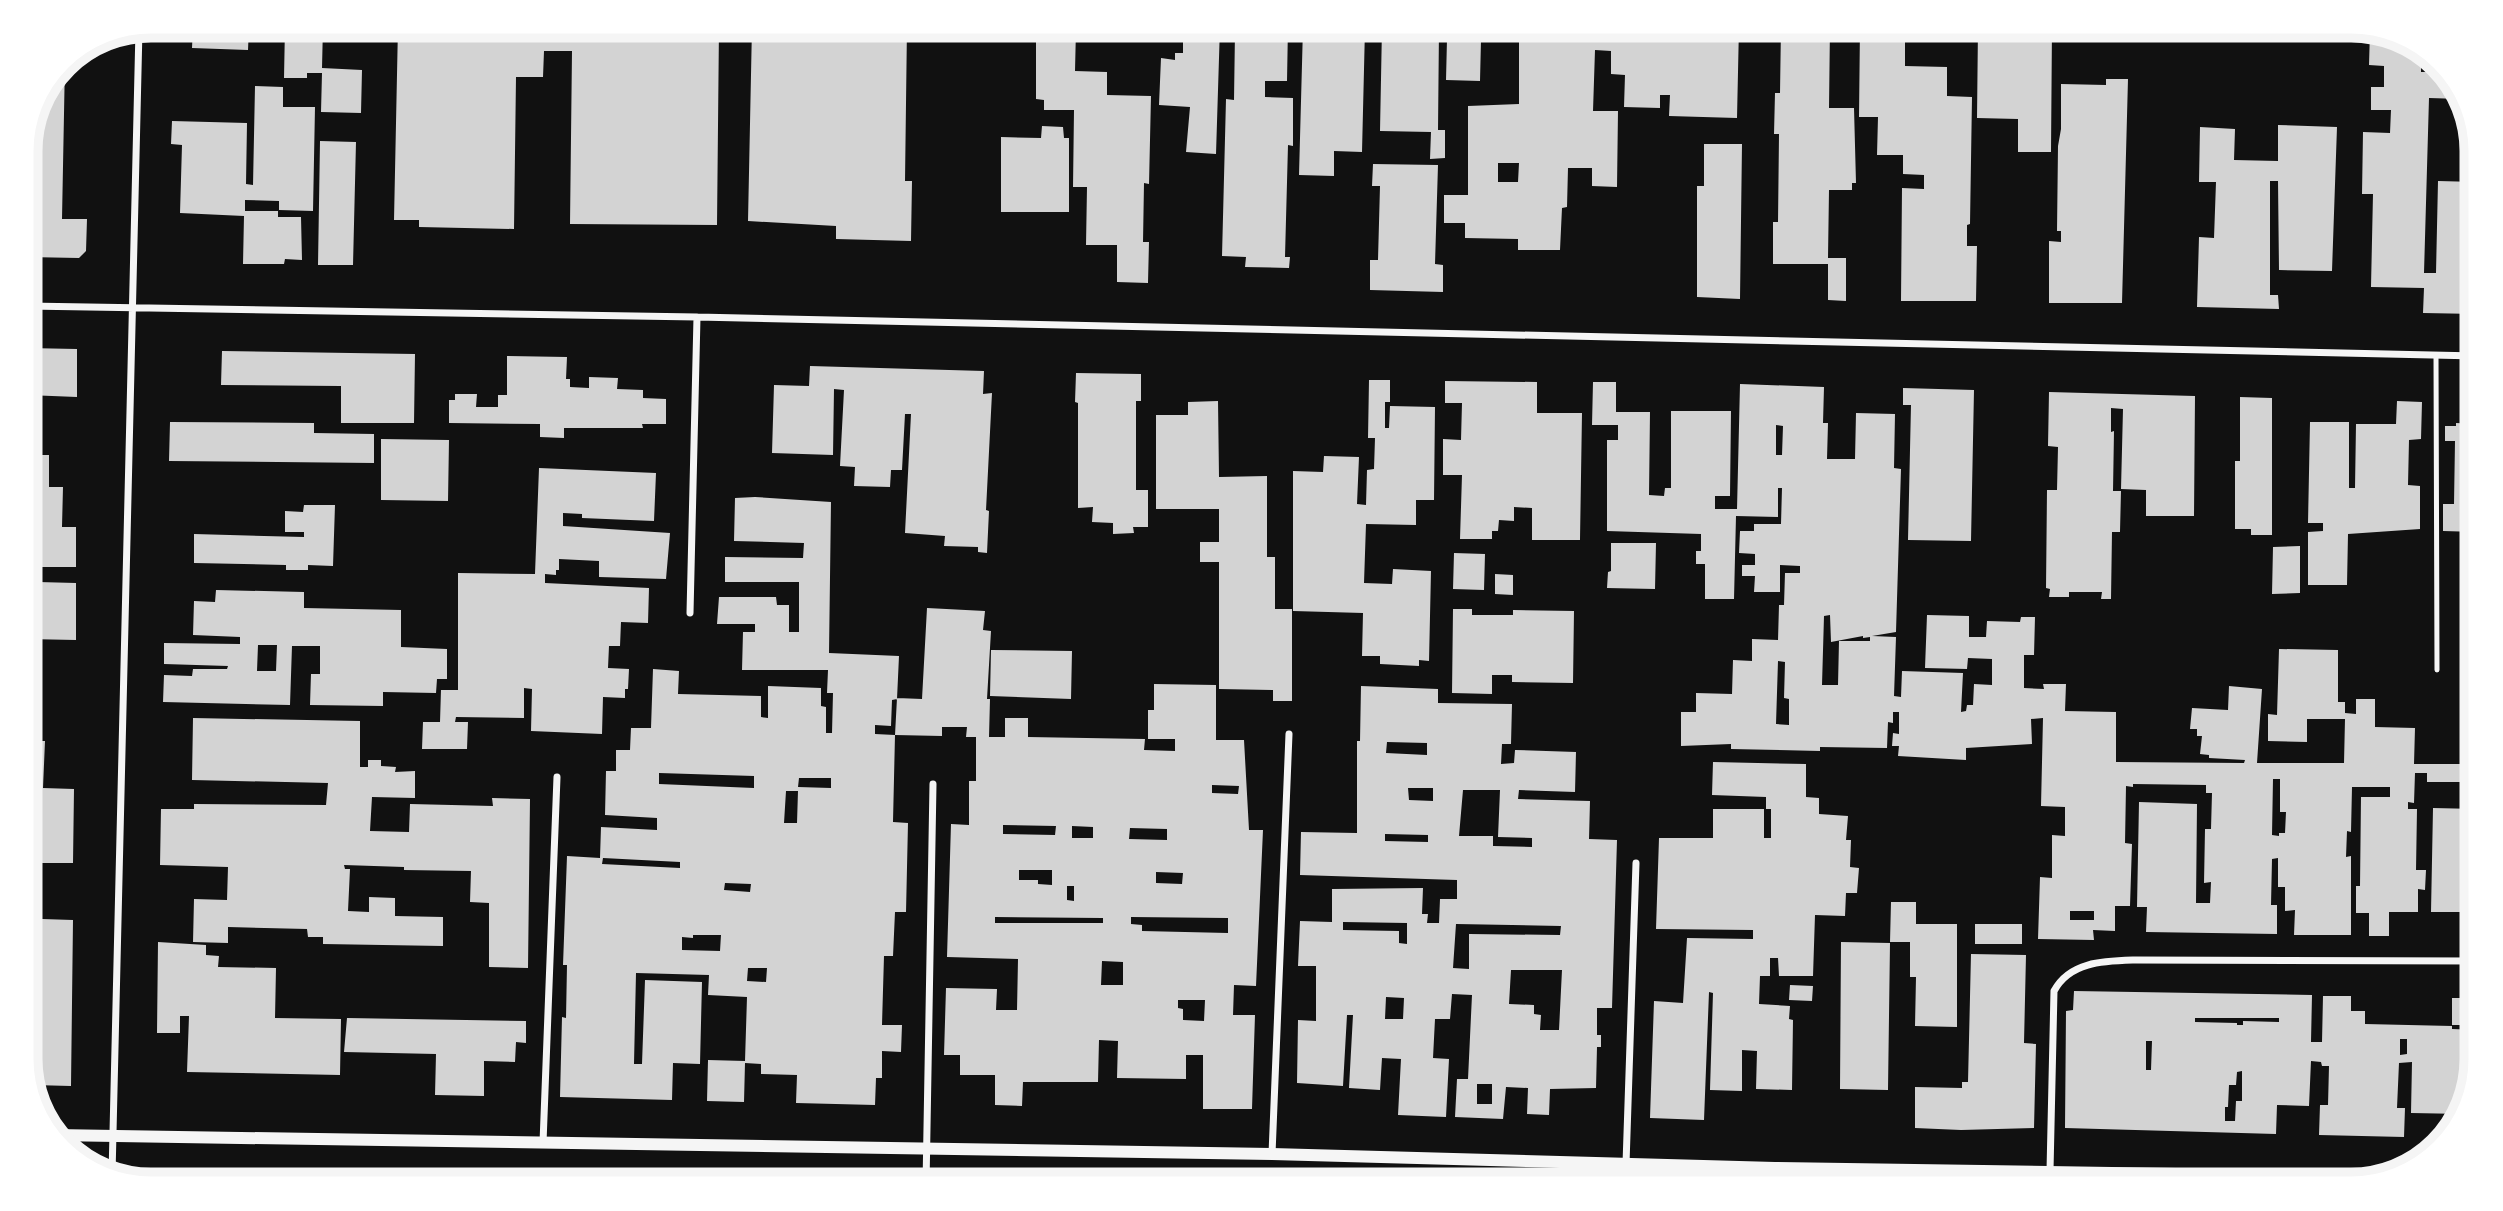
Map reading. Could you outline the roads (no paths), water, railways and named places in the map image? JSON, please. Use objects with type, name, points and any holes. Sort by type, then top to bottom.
[{"type":"street","points":[[112,1165],[139,40]]},
{"type":"street","points":[[39,306],[697,317],[2464,356]]},
{"type":"street","points":[[690,613],[697,317]]},
{"type":"street","points":[[1272,1154],[1289,734]]},
{"type":"street","points":[[542,1143],[557,777]]},
{"type":"street","points":[[926,1172],[933,784]]},
{"type":"street","points":[[1626,1164],[1636,863]]},
{"type":"street","points":[[2050,1171],[2054,991],[2067,974],[2083,966],[2105,961],[2464,961]]},
{"type":"street","points":[[68,1135],[1272,1154],[1775,1168],[2105,1172]]},
{"type":"lane","points":[[2436,356],[2437,670]]}]
